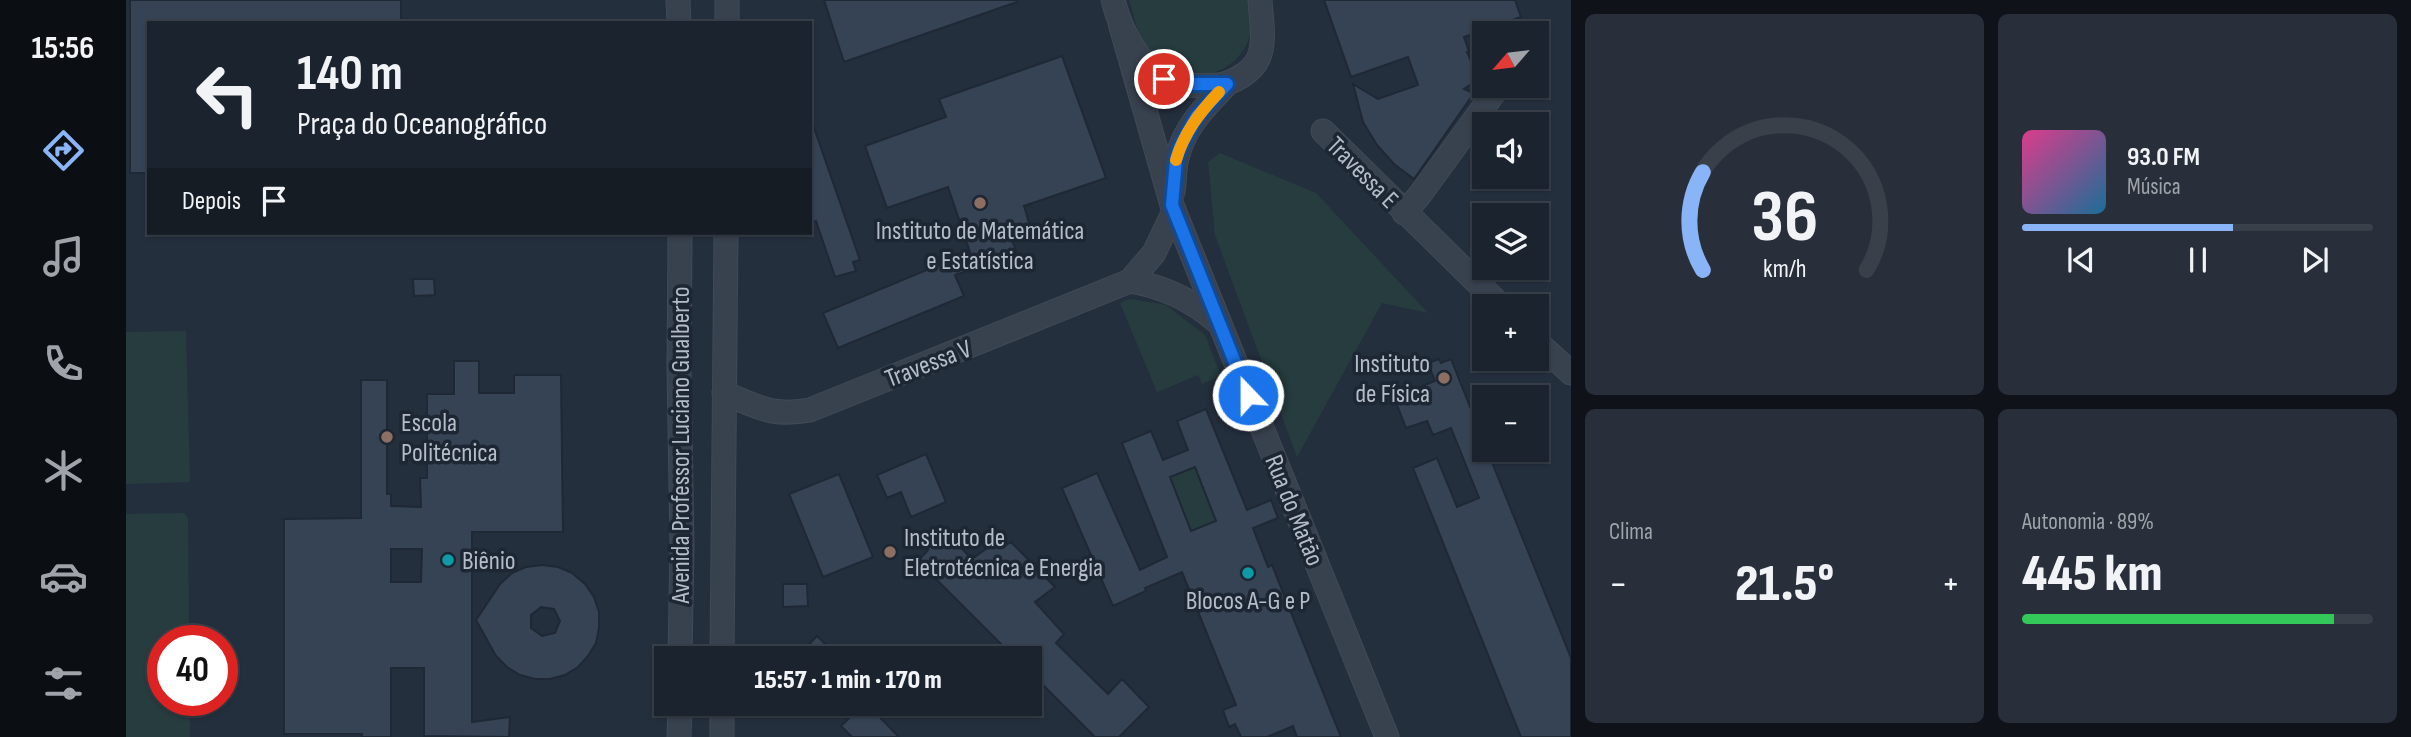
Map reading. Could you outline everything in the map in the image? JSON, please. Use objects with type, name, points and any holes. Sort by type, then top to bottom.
[{"type":"street","points":[[678,0],[679,21]]},
{"type":"street","points":[[727,0],[727,21]]},
{"type":"street","points":[[1113,0],[1120,23],[1141,56],[1164,79],[1181,84],[1227,84]]},
{"type":"street","name":"Rua do Matão","points":[[1173,208],[1176,160],[1197,116],[1227,84],[1253,67],[1260,57],[1260,0]]},
{"type":"street","name":"Rua do Matão","points":[[1120,23],[1173,208],[1387,737]]},
{"type":"street","name":"Travessa E","points":[[1404,213],[1490,98]]},
{"type":"street","name":"Travessa E","points":[[1323,131],[1488,294]]},
{"type":"street","name":"Travessa V","points":[[723,393],[766,411],[788,414],[810,410],[1130,281],[1154,253],[1173,208]]},
{"type":"street","name":"Avenida Professor Luciano Gualberto","points":[[680,235],[680,646]]},
{"type":"street","name":"Avenida Professor Luciano Gualberto","points":[[722,646],[726,235]]},
{"type":"street","points":[[1130,281],[1154,285],[1177,294],[1219,323]]},
{"type":"street","points":[[1549,353],[1571,373]]},
{"type":"street","points":[[679,737],[680,716]]},
{"type":"street","points":[[722,716],[722,737]]},
{"type":"green space","points":[[1129,0],[1248,0],[1252,21],[1248,40],[1240,55],[1226,67],[1210,74],[1192,75],[1174,70],[1154,57],[1142,42]]},
{"type":"green space","points":[[1220,153],[1316,193],[1428,313],[1382,303],[1297,457],[1215,235],[1208,162]]},
{"type":"green space","points":[[1130,299],[1166,305],[1205,335],[1221,376],[1202,384],[1198,375],[1157,392],[1120,303]]},
{"type":"green space","points":[[186,331],[190,482],[126,484],[126,332]]},
{"type":"green space","points":[[1195,467],[1216,521],[1191,531],[1169,478]]},
{"type":"green space","points":[[184,513],[188,518],[189,625],[147,625],[147,716],[190,716],[190,737],[126,737],[126,514]]},
{"type":"building","points":[[130,0],[401,0],[401,21],[147,21],[147,173],[130,173]]},
{"type":"building","points":[[824,0],[1017,0],[1017,2],[844,62]]},
{"type":"building","points":[[1324,0],[1515,0],[1521,17],[1510,21],[1472,21],[1472,34],[1464,37],[1472,63],[1472,84],[1464,89],[1472,92],[1472,96],[1414,179],[1394,164],[1377,145],[1363,122],[1353,84],[1378,99],[1418,85],[1408,57],[1351,77]]},
{"type":"building","points":[[1062,56],[1106,178],[1024,206],[1030,226],[1010,234],[1017,254],[955,275],[964,296],[838,348],[823,313],[970,252],[948,187],[887,208],[865,146],[946,117],[939,99]]},
{"type":"building","points":[[812,122],[860,260],[853,262],[856,271],[835,277],[816,221],[812,222]]},
{"type":"building","points":[[413,279],[434,279],[435,295],[414,296]]},
{"type":"building","points":[[1439,359],[1441,363],[1451,359],[1472,412],[1472,462],[1492,462],[1571,658],[1571,737],[1521,737],[1413,468],[1437,458],[1457,507],[1479,498],[1451,428],[1433,435],[1427,421],[1406,428],[1394,397],[1435,381],[1428,363]]},
{"type":"building","points":[[454,361],[479,361],[479,393],[514,393],[514,375],[561,375],[563,532],[472,532],[472,722],[510,717],[509,737],[424,736],[424,668],[391,668],[391,737],[362,737],[362,734],[284,734],[284,519],[361,518],[361,380],[387,380],[387,494],[391,494],[391,506],[421,507],[420,478],[427,478],[427,394],[454,394]],"holes":[[[391,549],[422,549],[421,582],[391,582]]]},
{"type":"building","name":"Blocos A-G e P","points":[[1206,409],[1247,510],[1271,500],[1278,518],[1253,528],[1268,567],[1272,565],[1341,737],[1297,737],[1293,726],[1267,737],[1241,737],[1235,724],[1229,727],[1223,710],[1236,705],[1182,572],[1113,606],[1062,488],[1097,473],[1140,570],[1167,557],[1122,443],[1151,431],[1163,460],[1188,450],[1177,421]],"holes":[[[1195,467],[1216,521],[1191,531],[1170,477]]]},
{"type":"building","points":[[926,454],[946,502],[911,517],[901,492],[887,498],[877,475]]},
{"type":"building","points":[[839,474],[873,557],[823,577],[789,494]]},
{"type":"building","points":[[945,532],[972,559],[1000,539],[1006,545],[1011,542],[1055,587],[1035,602],[1064,634],[1056,643],[1108,694],[1122,679],[1149,707],[1119,737],[1095,737],[1042,684],[1042,646],[1003,646],[918,561],[928,550],[923,545],[931,536],[936,541]]},
{"type":"building","points":[[526,567],[558,567],[572,573],[585,584],[594,597],[599,612],[596,643],[578,667],[565,675],[535,679],[520,675],[507,667],[496,656],[476,620],[500,584],[512,573]],"holes":[[[541,607],[554,609],[560,621],[555,633],[542,636],[531,628],[531,615]]]},
{"type":"building","points":[[783,584],[807,584],[808,606],[783,607]]},
{"type":"building","points":[[817,636],[827,646],[807,646]]},
{"type":"building","points":[[851,716],[879,716],[899,737],[852,737],[841,726]]},
{"type":"slow traffic","points":[[1176,160],[1197,116],[1219,92]]},
{"type":"place","name":"Instituto de Matemática e Estatística","points":[[980,203]]},
{"type":"place","name":"Instituto de Física","points":[[1444,378]]},
{"type":"place","name":"Escola Politécnica","points":[[387,437]]},
{"type":"place","name":"Instituto de Eletrotécnica e Energia","points":[[890,552]]},
{"type":"place","name":"Biênio","points":[[448,560]]},
{"type":"place","name":"Blocos A-G e P","points":[[1248,573]]},
{"type":"route","points":[[1164,79],[1181,84],[1227,84],[1197,116],[1180,147],[1176,160],[1172,205],[1248,395]]}]
